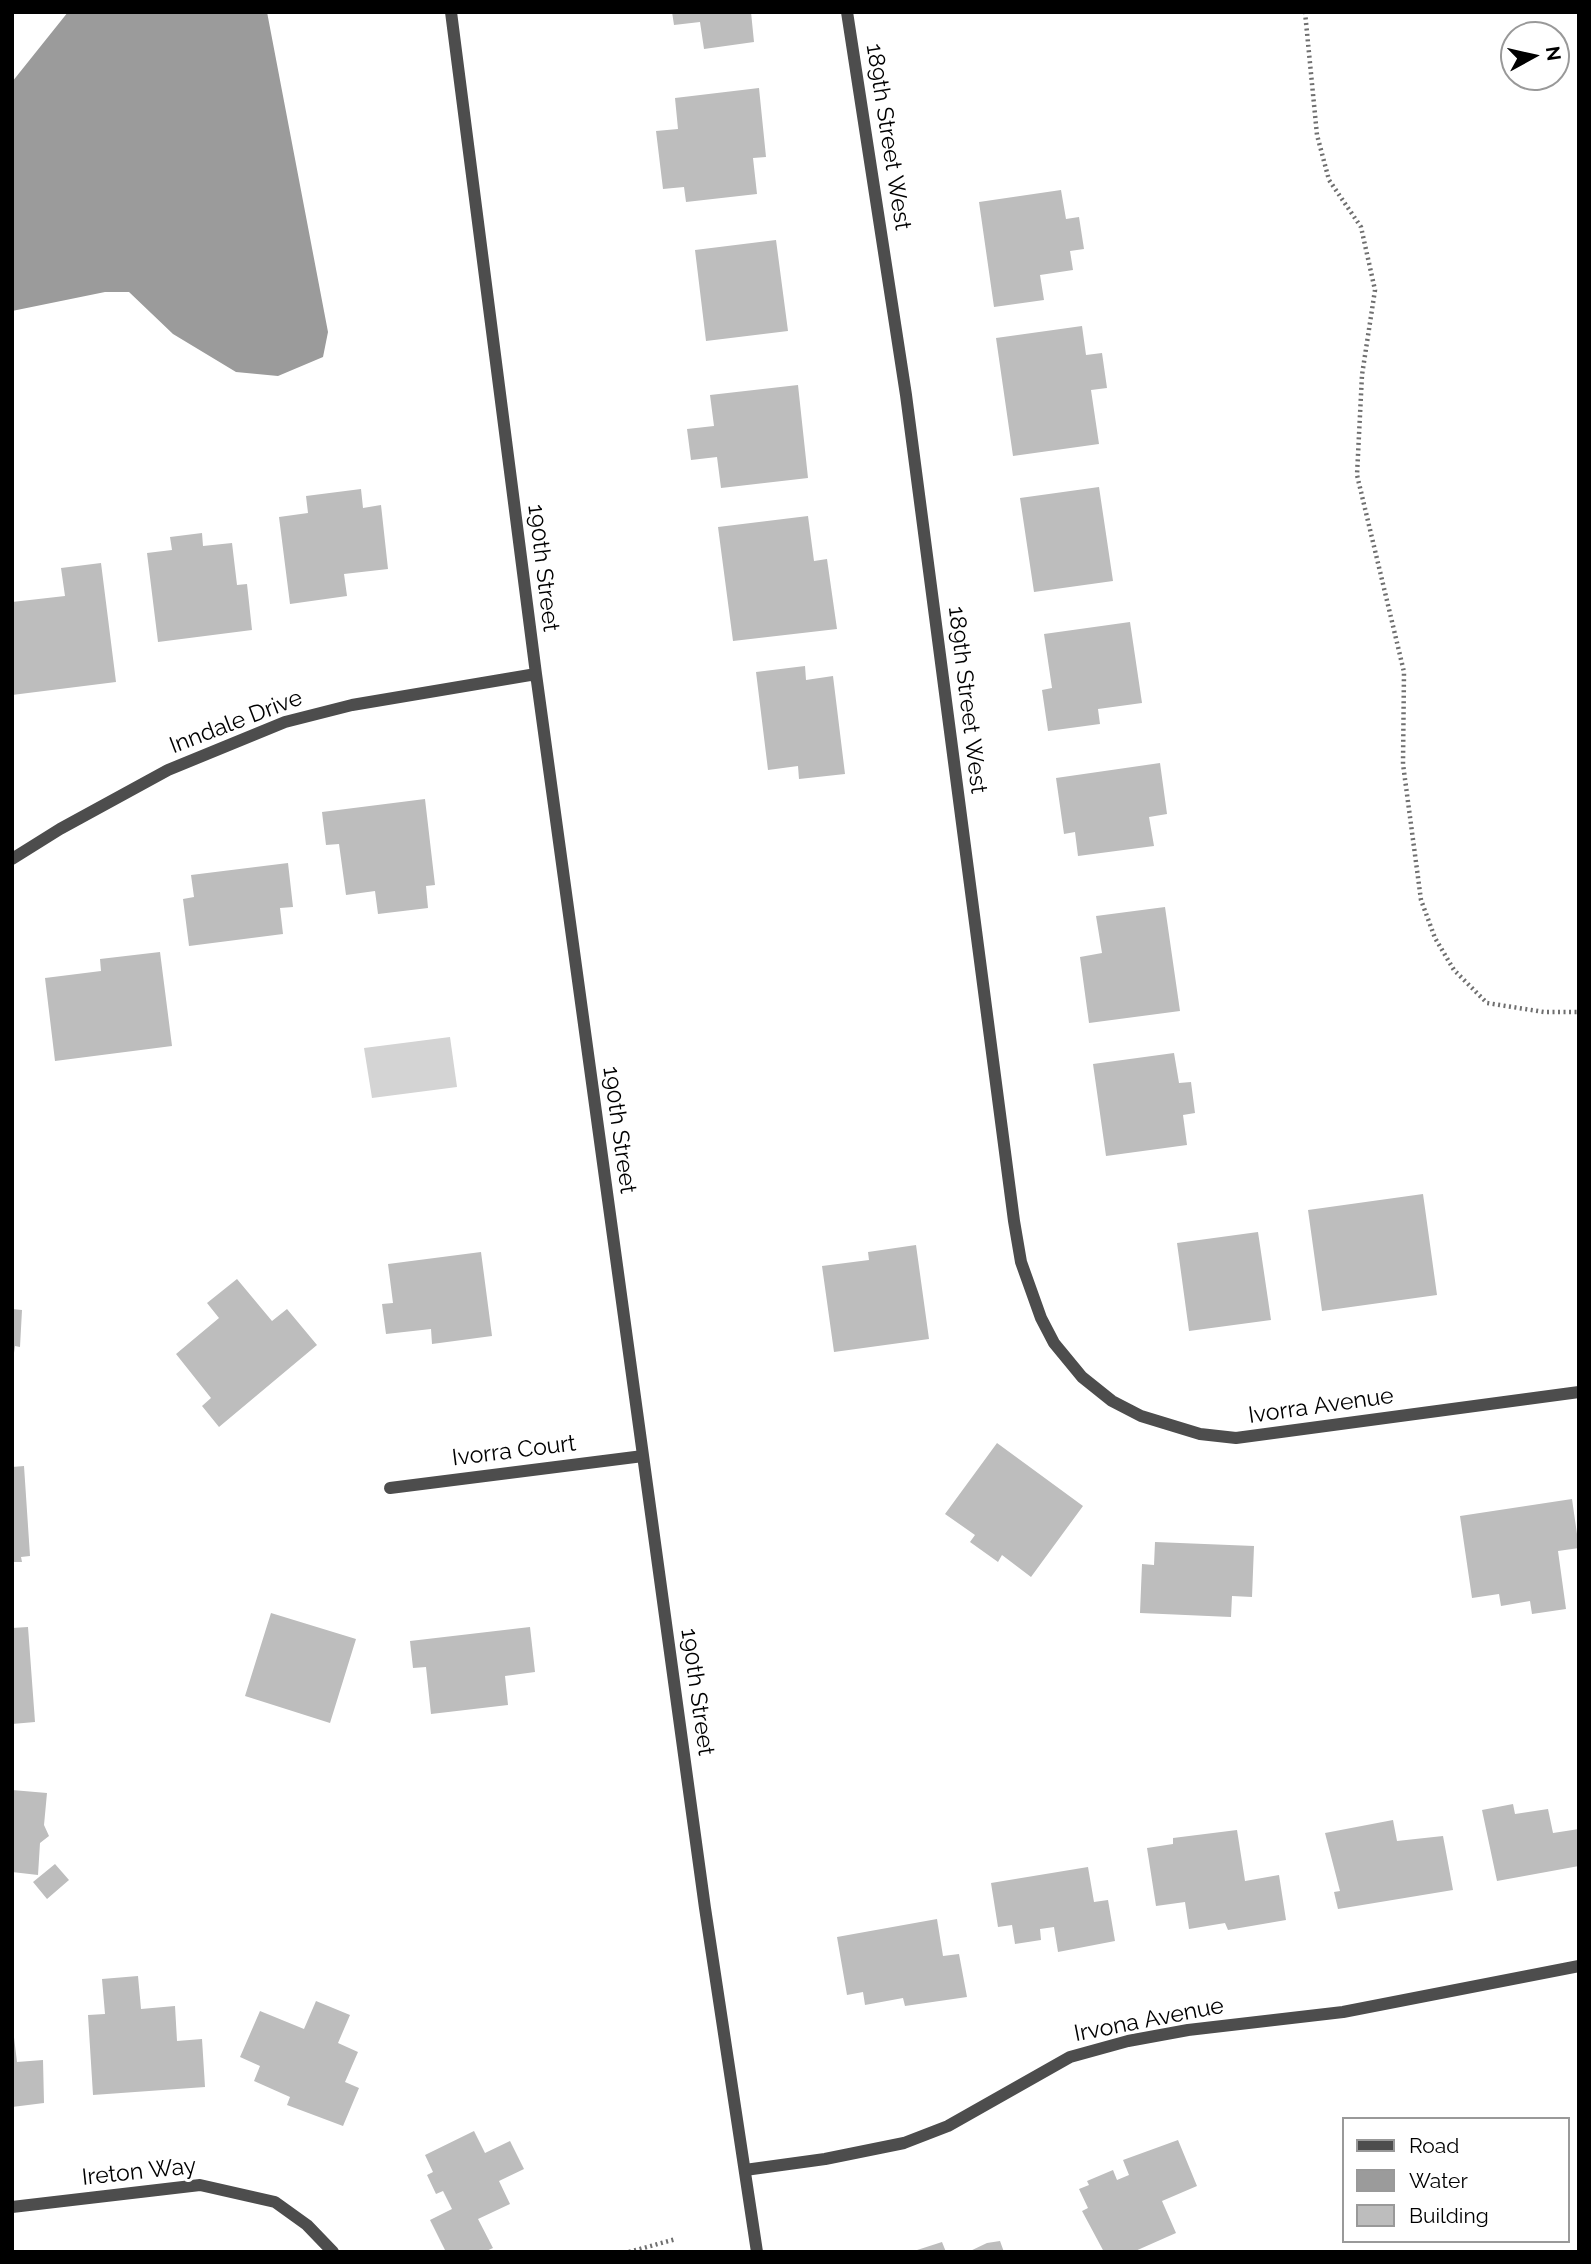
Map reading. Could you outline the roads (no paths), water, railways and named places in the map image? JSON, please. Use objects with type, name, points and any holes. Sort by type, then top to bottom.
[{"type":"street","name":"190th Street","points":[[451,12],[536,674],[643,1456],[757,2252]]},
{"type":"street","name":"189th Street West","points":[[847,12],[906,395],[1021,1262],[1041,1318],[1054,1343],[1083,1377]]},
{"type":"street","name":"Inndale Drive","points":[[12,859],[60,829],[168,770],[285,722],[352,705],[536,674]]},
{"type":"street","name":"Ivorra Avenue","points":[[1083,1377],[1112,1401],[1141,1416],[1200,1434],[1236,1438],[1579,1392]]},
{"type":"street","name":"Ivorra Court","points":[[390,1488],[643,1456]]},
{"type":"street","name":"Irvona Avenue","points":[[745,2170],[825,2160],[904,2143],[947,2126],[1070,2057],[1128,2041],[1188,2030],[1343,2012],[1579,1966]]},
{"type":"street","name":"Ireton Way","points":[[12,2207],[200,2185],[275,2202],[307,2225],[333,2252]]},
{"type":"water","points":[[68,12],[267,12],[328,332],[323,357],[278,376],[236,372],[173,334],[129,292],[105,292],[12,311],[12,82]]}]
